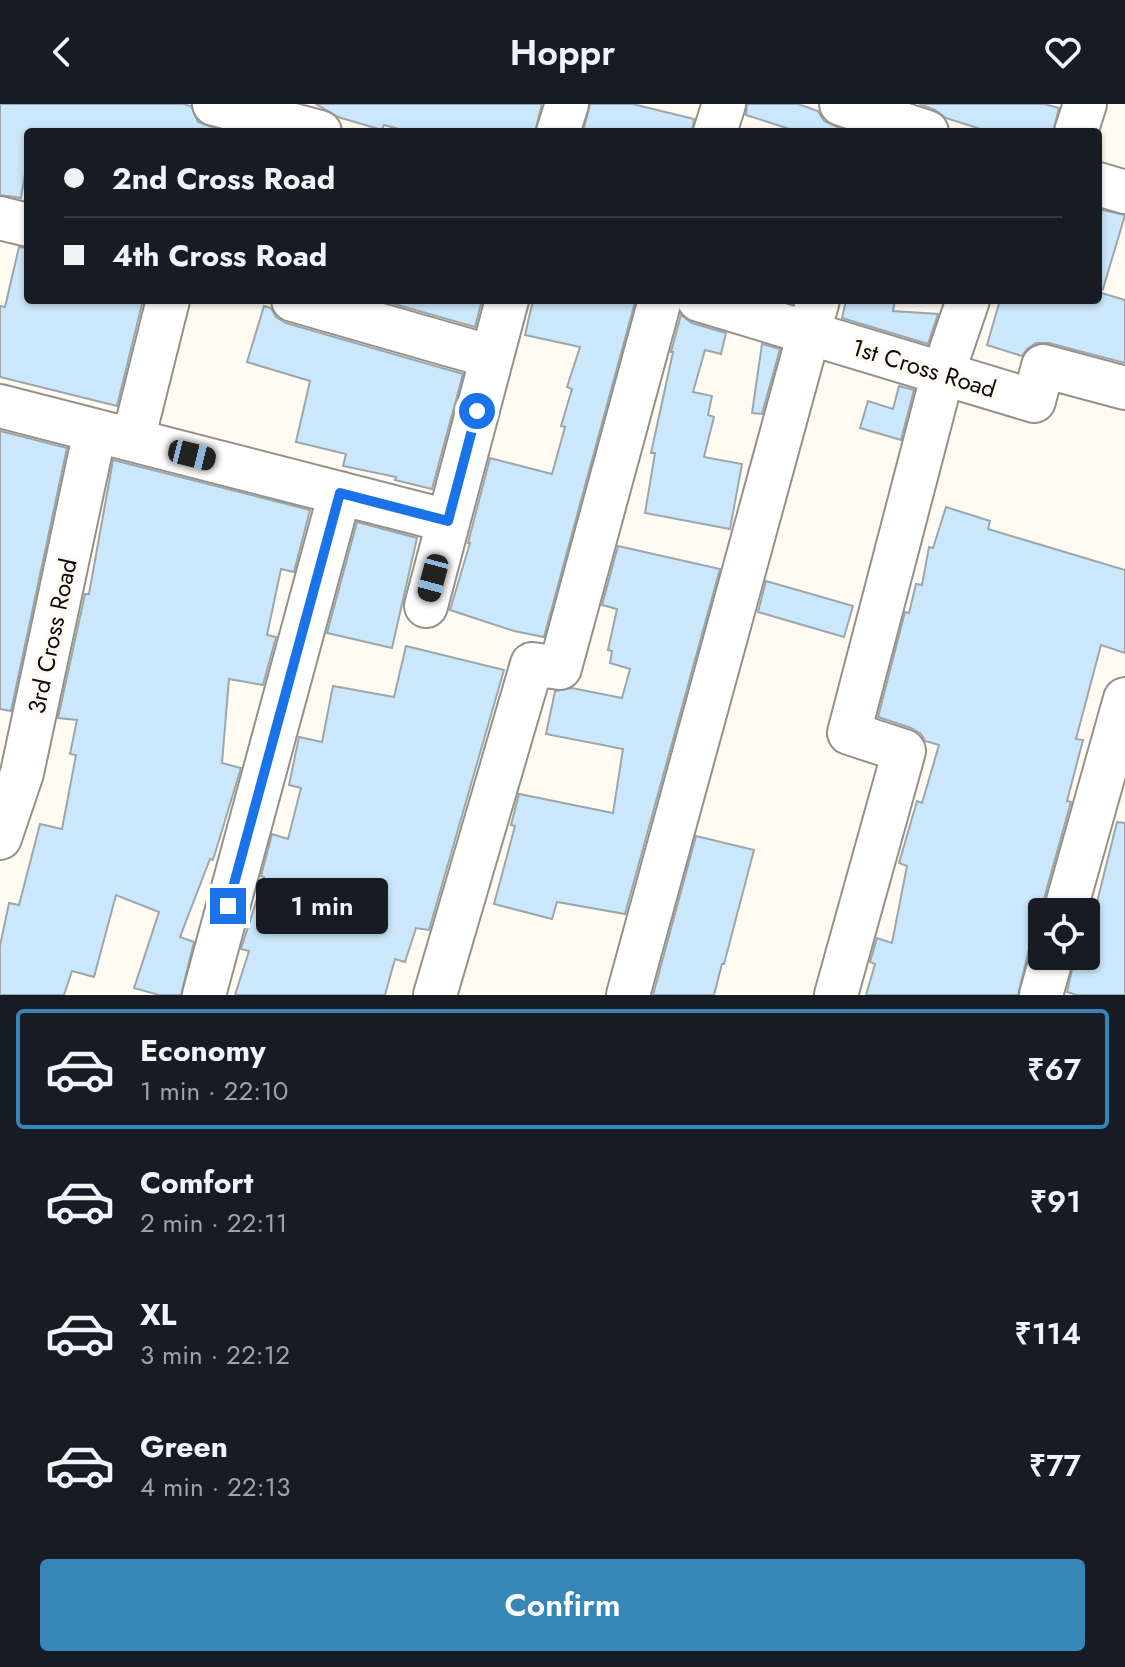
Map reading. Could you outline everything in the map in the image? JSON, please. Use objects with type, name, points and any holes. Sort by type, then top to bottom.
[{"type":"street","points":[[559,128],[567,104]]},
{"type":"street","points":[[716,128],[724,104]]},
{"type":"street","points":[[935,128],[942,104]]},
{"type":"street","points":[[1077,128],[1085,104]]},
{"type":"street","points":[[216,111],[300,128]]},
{"type":"street","points":[[858,117],[909,128]]},
{"type":"street","points":[[1102,185],[1125,192]]},
{"type":"street","points":[[0,218],[24,224]]},
{"type":"street","name":"3rd Cross Road","points":[[0,838],[22,773],[114,436],[166,304]]},
{"type":"street","points":[[307,304],[492,357]]},
{"type":"street","points":[[426,606],[506,304]]},
{"type":"street","points":[[435,995],[532,664],[560,668],[659,304]]},
{"type":"street","name":"1st Cross Road","points":[[726,304],[814,317],[943,373],[1034,401],[1043,366],[1125,388]]},
{"type":"street","points":[[836,995],[904,751],[849,733],[943,373],[967,304]]},
{"type":"street","points":[[628,995],[814,317]]},
{"type":"street","points":[[0,406],[448,521]]},
{"type":"street","points":[[204,995],[340,493]]},
{"type":"street","points":[[1069,898],[1125,699]]},
{"type":"street","points":[[1041,995],[1048,970]]},
{"type":"building","points":[[0,104],[183,104],[191,106],[198,122],[215,128],[24,128],[21,198],[0,195]]},
{"type":"building","points":[[316,104],[542,104],[536,128],[395,128],[384,125],[383,128],[375,128],[338,117]]},
{"type":"building","points":[[590,104],[633,104],[694,119],[693,128],[584,128]]},
{"type":"building","points":[[747,104],[798,104],[818,111],[824,121],[840,128],[787,128],[746,115]]},
{"type":"building","points":[[919,104],[1044,104],[1059,108],[1054,128],[977,128],[946,118]]},
{"type":"building","points":[[1102,210],[1125,215],[1102,289]]},
{"type":"building","points":[[19,247],[24,248],[24,304],[142,304],[117,406],[0,377],[0,306],[5,307]]},
{"type":"building","points":[[1102,293],[1125,300],[1125,363],[1049,343],[1036,343],[1022,356],[987,345],[999,304],[1102,304]]},
{"type":"building","points":[[394,304],[481,304],[475,327]]},
{"type":"building","points":[[532,304],[634,304],[544,637],[514,631],[450,610],[490,458],[552,474],[565,427],[561,426],[572,389],[567,387],[580,347],[525,335]]},
{"type":"building","points":[[845,304],[894,304],[893,311],[938,314],[928,344],[842,318]]},
{"type":"building","points":[[264,306],[271,308],[276,317],[286,323],[463,374],[432,489],[395,480],[396,477],[343,466],[346,454],[296,442],[310,381],[247,362]]},
{"type":"building","points":[[681,315],[692,323],[726,333],[721,354],[705,350],[693,392],[712,396],[708,415],[714,417],[704,457],[742,464],[730,529],[645,513],[655,453],[651,453]]},
{"type":"building","points":[[762,344],[780,349],[762,414],[752,413]]},
{"type":"building","points":[[899,386],[914,390],[901,440],[860,428],[868,401],[893,409]]},
{"type":"building","points":[[0,431],[67,448],[11,711],[0,709]]},
{"type":"building","points":[[113,460],[310,510],[294,572],[281,569],[267,635],[276,637],[263,685],[229,679],[222,763],[241,768],[213,860],[210,859],[180,937],[194,942],[181,995],[159,995],[134,988],[159,912],[116,895],[94,977],[72,971],[64,995],[0,995],[0,946],[9,903],[19,905],[40,824],[62,829],[76,755],[70,754],[77,720],[58,718],[85,594],[89,594]]},
{"type":"building","points":[[946,507],[990,521],[988,529],[1125,570],[1125,653],[1101,645],[1076,739],[1083,740],[1067,801],[1071,802],[1044,898],[1028,898],[1028,953],[1018,995],[866,995],[875,964],[870,962],[877,938],[892,943],[907,866],[899,863],[917,801],[922,803],[939,745],[925,741],[921,734],[911,728],[878,717],[905,612],[909,613],[916,584],[922,585],[929,547],[933,548]]},
{"type":"building","points":[[357,522],[417,538],[392,648],[327,633]]},
{"type":"building","points":[[618,546],[720,569],[625,914],[557,902],[552,919],[494,904],[515,826],[511,825],[519,794],[613,813],[623,749],[546,734],[555,691],[572,688],[622,698],[630,669],[610,663],[612,651],[608,650],[617,609],[602,605]]},
{"type":"building","points":[[766,581],[853,606],[844,637],[758,612]]},
{"type":"building","points":[[406,646],[504,670],[429,930],[416,928],[405,962],[395,959],[385,995],[235,995],[249,951],[241,949],[264,877],[261,876],[272,834],[288,839],[301,788],[289,785],[299,737],[322,742],[333,686],[394,697]]},
{"type":"building","points":[[1117,822],[1125,823],[1125,995],[1077,995],[1067,992],[1072,970],[1100,970],[1098,898]]},
{"type":"building","points":[[696,836],[754,850],[724,964],[714,995],[653,995]]},
{"type":"route","points":[[228,906],[340,493],[448,521],[477,411]]}]
